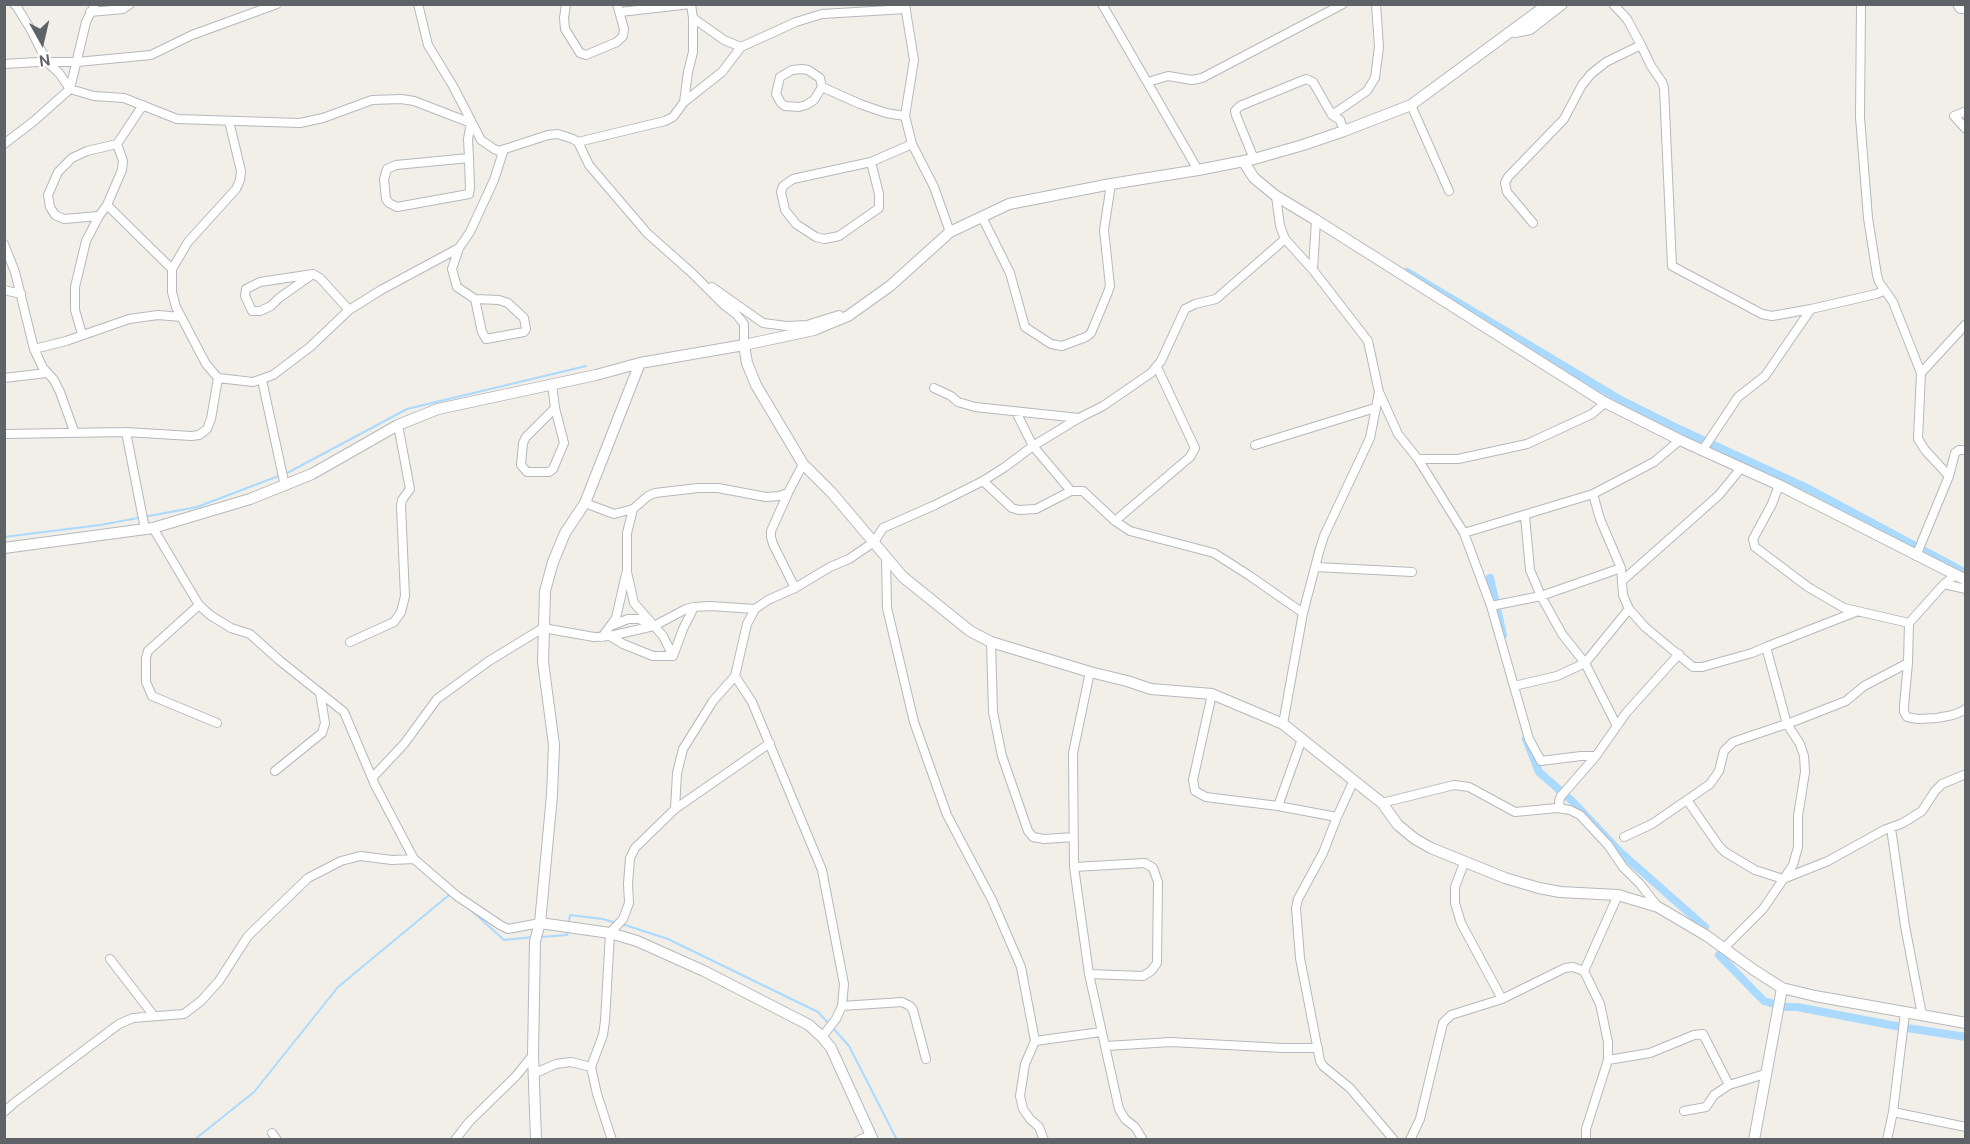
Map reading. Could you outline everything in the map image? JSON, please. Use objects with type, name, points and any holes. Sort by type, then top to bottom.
[{"type":"street","points":[[14,4],[31,30],[47,62],[59,73],[70,89],[94,96],[124,98],[177,119],[300,123],[323,118],[372,100],[401,99],[414,101],[471,123]]},
{"type":"street","points":[[4,144],[34,122],[70,89],[93,8],[123,9],[130,4]]},
{"type":"street","points":[[4,64],[77,62],[152,55],[192,35],[277,4]]},
{"type":"street","points":[[418,4],[428,45],[453,86],[481,140],[499,151],[548,135],[567,136],[578,142],[589,165],[647,234],[692,273],[744,324],[747,363],[756,385],[803,464],[832,493],[903,577],[970,631],[991,642],[1151,689],[1212,694],[1282,724],[1382,803],[1398,825],[1415,839],[1464,863],[1539,888],[1560,892],[1618,896],[1658,907],[1724,948],[1781,992],[1965,1023]]},
{"type":"street","points":[[567,4],[564,18],[566,29],[580,53],[586,55],[617,42],[623,36],[624,29],[618,8],[691,5],[693,52],[684,102]]},
{"type":"street","points":[[1102,4],[1198,170]]},
{"type":"street","points":[[1148,82],[1168,76],[1192,80],[1202,78],[1343,4]]},
{"type":"street","points":[[1332,116],[1367,91],[1375,78],[1379,47],[1376,4]]},
{"type":"street","points":[[4,548],[149,528],[250,499],[312,474],[398,425],[438,409],[596,375],[640,363],[814,330],[854,312],[903,276],[950,232],[1009,204],[1248,160],[1303,145],[1411,105],[1548,4]]},
{"type":"street","points":[[1503,36],[1530,28],[1562,4]]},
{"type":"street","points":[[1613,4],[1627,19],[1664,88],[1672,266],[1762,314],[1772,316],[1876,294],[1883,288]]},
{"type":"street","points":[[1861,4],[1859,87],[1867,207],[1876,275],[1893,302],[1921,373],[1918,439],[1949,476]]},
{"type":"street","points":[[1957,4],[1960,9],[1965,9]]},
{"type":"street","points":[[578,142],[665,121],[673,117],[684,102],[722,72],[741,47],[809,17],[905,7],[914,60],[905,116],[912,144],[934,187],[950,232]]},
{"type":"street","points":[[693,18],[724,40],[741,47]]},
{"type":"street","points":[[1533,223],[1507,192],[1505,183],[1508,177],[1564,119],[1582,85],[1591,74],[1606,62],[1641,45]]},
{"type":"street","points":[[792,70],[808,70],[820,78],[822,87],[814,100],[799,107],[785,106],[776,94],[780,77],[792,70]]},
{"type":"street","points":[[1344,131],[1340,120],[1332,116],[1313,82],[1306,79],[1240,106],[1235,111],[1254,178],[1276,196],[1316,220],[1599,408],[1676,444],[1702,451],[1741,468],[1777,491],[1917,556],[1965,589]]},
{"type":"street","points":[[822,87],[860,104],[905,116]]},
{"type":"street","points":[[99,216],[64,219],[55,215],[50,207],[48,195],[58,172],[72,158],[95,148],[117,144],[143,105]]},
{"type":"street","points":[[1411,105],[1449,191]]},
{"type":"street","points":[[1965,111],[1954,116],[1965,129]]},
{"type":"street","points":[[229,121],[241,171],[240,180],[236,189],[188,242],[172,269],[172,292],[181,317],[206,364],[218,378],[243,382],[262,380],[273,375],[310,347],[350,310],[381,290],[459,248]]},
{"type":"street","points":[[469,158],[391,167],[384,174],[386,199],[392,205],[401,208],[469,194],[470,188],[469,158],[468,139],[471,123]]},
{"type":"street","points":[[82,334],[75,310],[75,287],[86,242],[107,205],[122,170],[123,161],[117,144]]},
{"type":"street","points":[[871,162],[879,194],[879,208],[839,236],[824,239],[816,237],[796,224],[785,210],[781,192],[783,186],[793,179],[871,162],[912,144]]},
{"type":"street","points":[[475,299],[482,332],[486,339],[524,332],[526,329],[524,318],[508,303],[499,300],[475,299],[457,286],[452,269],[459,248],[475,222],[494,180],[504,149]]},
{"type":"street","points":[[982,217],[1010,273],[1025,327],[1051,344],[1062,346],[1086,338],[1091,333],[1110,286],[1104,230],[1111,184]]},
{"type":"street","points":[[1276,196],[1280,226],[1285,239],[1313,270],[1368,341],[1379,392],[1398,434],[1418,459],[1464,533],[1491,606],[1529,740],[1541,761],[1596,756]]},
{"type":"street","points":[[107,205],[172,269]]},
{"type":"street","points":[[1313,270],[1316,220]]},
{"type":"street","points":[[675,809],[677,773],[683,749],[713,701],[735,676],[747,624],[755,609],[830,567],[849,559],[874,542],[883,528],[983,481],[1033,446],[1103,406],[1157,367],[1185,309],[1216,299],[1285,239]]},
{"type":"street","points":[[4,244],[11,257],[34,349],[43,368],[54,380],[60,392],[74,431]]},
{"type":"street","points":[[692,273],[763,323],[787,326],[807,325],[854,312]]},
{"type":"street","points":[[313,274],[271,306],[260,311],[252,310],[244,296],[246,289],[260,282],[313,274],[320,278],[350,310]]},
{"type":"street","points":[[4,290],[21,294]]},
{"type":"street","points":[[1702,451],[1738,397],[1765,376],[1811,309]]},
{"type":"street","points":[[34,349],[66,341],[129,319],[158,315],[181,317]]},
{"type":"street","points":[[1921,373],[1965,324]]},
{"type":"street","points":[[536,1140],[533,1055],[537,932],[552,795],[554,745],[543,662],[545,591],[553,561],[565,533],[585,503],[640,363]]},
{"type":"street","points":[[1115,521],[1190,458],[1195,448],[1157,367]]},
{"type":"street","points":[[4,378],[47,372]]},
{"type":"street","points":[[4,434],[74,431],[191,436],[204,432],[211,418],[218,378]]},
{"type":"street","points":[[262,380],[285,486]]},
{"type":"street","points":[[552,384],[555,408],[564,443],[556,464],[549,471],[527,472],[521,465],[523,442],[555,408]]},
{"type":"street","points":[[934,388],[963,404],[1079,418]]},
{"type":"street","points":[[1282,724],[1303,613],[1324,536],[1370,438],[1379,392]]},
{"type":"street","points":[[1255,444],[1375,408]]},
{"type":"street","points":[[1418,459],[1458,459],[1527,444],[1599,408]]},
{"type":"street","points":[[1016,412],[1033,446],[1071,490]]},
{"type":"street","points":[[350,642],[394,622],[401,612],[405,596],[401,506],[402,500],[410,489],[398,425]]},
{"type":"street","points":[[126,432],[149,528],[199,605],[231,628],[250,634],[344,712],[393,822],[414,859],[458,896],[500,926],[537,932],[610,933],[638,941],[704,971],[809,1025],[831,1048],[872,1137],[859,1140]]},
{"type":"street","points":[[1464,533],[1593,494],[1654,462],[1676,444]]},
{"type":"street","points":[[1917,556],[1949,476],[1955,453],[1965,450]]},
{"type":"street","points":[[795,588],[773,544],[771,531],[803,464]]},
{"type":"street","points":[[1622,581],[1719,495],[1741,468]]},
{"type":"street","points":[[983,481],[1012,508],[1019,510],[1036,509],[1071,490],[1083,491],[1115,521],[1130,531],[1214,553],[1303,613]]},
{"type":"street","points":[[585,503],[614,514],[633,509],[655,493],[679,490],[718,488],[766,497],[788,493]]},
{"type":"street","points":[[1777,491],[1753,539],[1755,547],[1808,587],[1844,608],[1909,623]]},
{"type":"street","points":[[1593,494],[1600,519],[1621,568],[1623,595],[1629,609],[1645,627],[1693,667],[1701,667],[1752,653],[1858,611]]},
{"type":"street","points":[[633,509],[627,533],[627,568],[634,603],[663,636],[673,656]]},
{"type":"street","points":[[1525,516],[1530,570],[1541,596],[1563,634],[1585,663],[1617,726]]},
{"type":"street","points":[[886,557],[887,608],[915,722],[947,815],[992,900],[1020,968],[1035,1041],[1025,1064],[1020,1096],[1023,1109],[1040,1127],[1044,1140]]},
{"type":"street","points":[[1316,567],[1413,572]]},
{"type":"street","points":[[606,636],[616,618],[627,568]]},
{"type":"street","points":[[1491,606],[1541,596],[1621,568]]},
{"type":"street","points":[[1953,579],[1909,623],[1904,712],[1907,717],[1937,718],[1965,711],[1965,708]]},
{"type":"street","points":[[199,605],[148,651],[146,681],[152,696],[217,723]]},
{"type":"street","points":[[372,777],[404,744],[437,699],[489,661],[543,628],[594,637],[606,636],[654,626],[694,607],[755,609]]},
{"type":"street","points":[[673,656],[682,629],[694,607]]},
{"type":"street","points":[[1514,686],[1557,676],[1585,663],[1629,609]]},
{"type":"street","points":[[606,636],[615,623],[628,619],[639,619],[654,626]]},
{"type":"street","points":[[606,636],[653,656],[673,656]]},
{"type":"street","points":[[991,642],[993,712],[1002,756],[1028,831],[1033,837],[1044,839],[1074,837]]},
{"type":"street","points":[[1724,948],[1763,909],[1793,865],[1798,847],[1798,816],[1805,772],[1804,756],[1800,744],[1787,724],[1766,647]]},
{"type":"street","points":[[1560,808],[1559,801],[1563,793],[1596,756],[1626,713],[1679,654]]},
{"type":"street","points":[[1624,837],[1652,824],[1710,784],[1719,771],[1724,751],[1733,742],[1846,701],[1864,686],[1908,663]]},
{"type":"street","points":[[1090,672],[1073,753],[1074,867],[1089,974],[1119,1109],[1143,1140]]},
{"type":"street","points":[[735,676],[752,702],[822,870],[844,984],[842,1006],[822,1037]]},
{"type":"street","points":[[275,771],[322,733],[325,723],[320,693]]},
{"type":"street","points":[[1212,694],[1193,780],[1195,790],[1206,797],[1337,816]]},
{"type":"street","points":[[1278,806],[1302,739]]},
{"type":"street","points":[[612,1140],[591,1067],[603,1035],[610,933],[623,919],[629,903],[630,858],[635,848],[675,809],[770,744]]},
{"type":"street","points":[[1687,800],[1725,852],[1755,870],[1784,879],[1828,861],[1922,811],[1942,784],[1965,774]]},
{"type":"street","points":[[1354,780],[1323,853],[1298,899],[1296,908],[1300,958],[1323,1066],[1350,1088],[1394,1140]]},
{"type":"street","points":[[1382,803],[1454,786],[1469,787],[1515,812],[1560,808],[1570,810],[1580,815],[1608,845],[1623,867],[1658,907]]},
{"type":"street","points":[[1891,828],[1905,926],[1922,1016]]},
{"type":"street","points":[[4,1112],[119,1024],[133,1018],[184,1014],[201,1001],[219,981],[248,936],[308,878],[342,861],[360,856],[392,860],[414,859]]},
{"type":"street","points":[[1074,867],[1145,863],[1154,868],[1158,882],[1158,963],[1143,976],[1089,974]]},
{"type":"street","points":[[1464,863],[1455,887],[1455,903],[1461,923],[1502,999]]},
{"type":"street","points":[[1584,971],[1618,896]]},
{"type":"street","points":[[110,959],[154,1016]]},
{"type":"street","points":[[1410,1140],[1420,1119],[1443,1023],[1451,1015],[1502,999],[1565,968],[1573,967],[1584,971],[1600,1004],[1608,1042],[1608,1060],[1586,1129],[1586,1140]]},
{"type":"street","points":[[1754,1140],[1781,992]]},
{"type":"street","points":[[842,1006],[902,1002],[910,1006],[926,1059]]},
{"type":"street","points":[[1887,1140],[1893,1112],[1905,1012]]},
{"type":"street","points":[[1035,1041],[1101,1032]]},
{"type":"street","points":[[1608,1060],[1650,1053],[1694,1035],[1703,1034],[1729,1085]]},
{"type":"street","points":[[1106,1046],[1171,1042],[1272,1048],[1318,1048]]},
{"type":"street","points":[[455,1140],[469,1122],[516,1076],[533,1055]]},
{"type":"street","points":[[533,1074],[556,1064],[571,1062],[591,1067]]},
{"type":"street","points":[[1684,1110],[1706,1107],[1714,1095],[1729,1085],[1765,1074]]},
{"type":"street","points":[[1893,1112],[1965,1127]]},
{"type":"waterway","points":[[1407,272],[1619,399],[1809,489],[1966,573]]},
{"type":"waterway","points":[[4,537],[100,525],[197,507],[289,472],[407,409],[586,366]]},
{"type":"waterway","points":[[1490,578],[1503,635]]},
{"type":"waterway","points":[[1526,739],[1539,772],[1572,801],[1620,852],[1705,927]]},
{"type":"waterway","points":[[194,1140],[254,1092],[338,987],[449,895],[453,897]]},
{"type":"waterway","points":[[472,911],[504,940],[533,937]]},
{"type":"waterway","points":[[569,922],[570,915],[616,923]]},
{"type":"waterway","points":[[622,924],[668,939],[818,1012],[829,1024]]},
{"type":"waterway","points":[[541,937],[567,935],[568,931]]},
{"type":"waterway","points":[[1719,955],[1764,1001],[1785,1007],[1797,1007],[1901,1027]]},
{"type":"waterway","points":[[833,1028],[849,1046],[897,1140]]},
{"type":"waterway","points":[[1907,1028],[1966,1037]]}]
